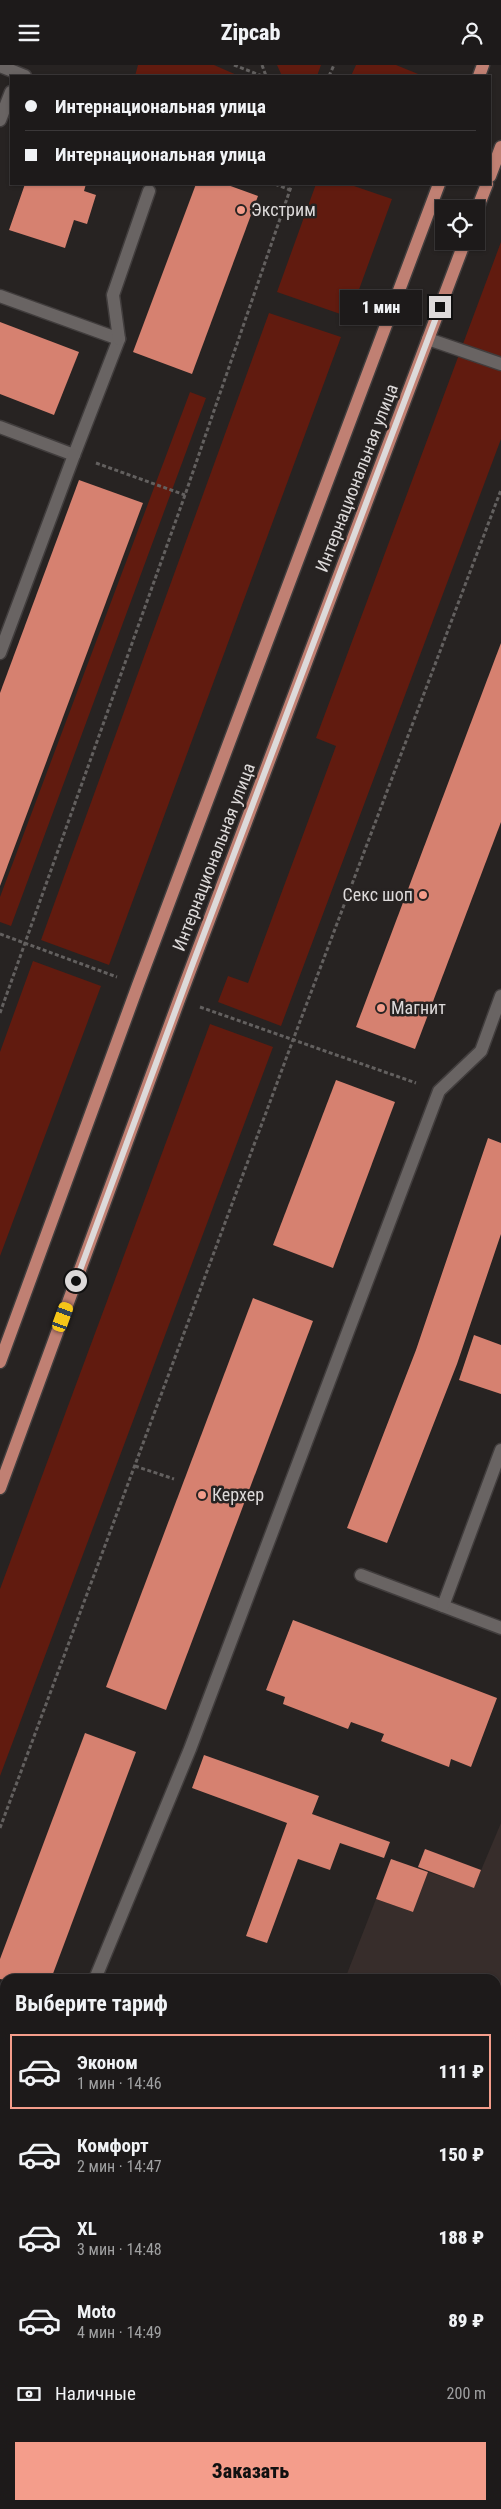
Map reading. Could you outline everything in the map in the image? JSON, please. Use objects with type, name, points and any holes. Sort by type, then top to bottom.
[{"type":"main road","points":[[491,173],[501,147]]},
{"type":"main road","name":"Интернациональная улица","points":[[0,1361],[141,976],[439,185]]},
{"type":"main road","points":[[481,200],[487,185]]},
{"type":"main road","name":"Интернациональная улица","points":[[0,1488],[179,1000],[462,250]]},
{"type":"street","points":[[0,65],[20,75]]},
{"type":"street","points":[[0,120],[10,95]]},
{"type":"street","points":[[0,653],[119,339],[113,295],[149,191]]},
{"type":"street","points":[[0,295],[119,339]]},
{"type":"street","points":[[428,339],[501,364]]},
{"type":"street","points":[[0,427],[74,455]]},
{"type":"street","points":[[98,1974],[190,1749],[439,1091],[481,1051],[501,995]]},
{"type":"street","points":[[443,1606],[501,1450]]},
{"type":"street","points":[[361,1575],[501,1629]]},
{"type":"path","points":[[234,65],[259,75]]},
{"type":"path","points":[[278,185],[290,190]]},
{"type":"path","points":[[0,1013],[185,495],[292,185]]},
{"type":"path","points":[[74,455],[185,495]]},
{"type":"path","points":[[0,1828],[293,1039],[501,490]]},
{"type":"path","points":[[293,1039],[439,1091]]},
{"type":"path","points":[[135,1466],[174,1479]]},
{"type":"shaded area","points":[[138,65],[214,65],[237,75],[135,75]]},
{"type":"shaded area","points":[[277,65],[321,65],[317,75],[282,75]]},
{"type":"shaded area","points":[[356,65],[396,65],[421,75],[351,75]]},
{"type":"shaded area","points":[[316,185],[351,185],[392,199],[349,317],[277,292]]},
{"type":"shaded area","points":[[501,242],[501,439],[281,1026],[218,1002],[228,976],[248,983],[336,746],[316,738]]},
{"type":"shaded area","points":[[269,313],[341,337],[109,965],[41,940]]},
{"type":"shaded area","points":[[190,392],[206,398],[11,926],[0,922],[0,897]]},
{"type":"shaded area","points":[[33,961],[101,986],[0,1256],[0,1052]]},
{"type":"shaded area","points":[[210,1024],[273,1047],[0,1776],[0,1589]]},
{"type":"shaded area","points":[[501,1823],[501,1974],[347,1974],[376,1899],[413,1912],[428,1872],[474,1887]]},
{"type":"building","points":[[25,185],[86,185],[84,191],[96,195],[87,224],[74,220],[65,248],[9,230]]},
{"type":"building","points":[[196,185],[228,185],[258,196],[192,374],[133,352]]},
{"type":"building","points":[[0,322],[79,352],[54,415],[0,394]]},
{"type":"building","points":[[79,480],[143,503],[0,886],[0,693]]},
{"type":"building","points":[[501,643],[501,822],[415,1049],[356,1027]]},
{"type":"building","points":[[336,1080],[395,1102],[333,1268],[273,1245]]},
{"type":"building","points":[[488,1138],[501,1143],[501,1234],[457,1364],[387,1543],[347,1528],[416,1350]]},
{"type":"building","points":[[253,1298],[313,1321],[166,1710],[106,1687]]},
{"type":"building","points":[[474,1335],[501,1345],[501,1394],[459,1380]]},
{"type":"building","points":[[293,1620],[497,1698],[471,1767],[451,1759],[449,1767],[381,1741],[384,1734],[351,1722],[348,1729],[283,1704],[285,1697],[266,1690]]},
{"type":"building","points":[[85,1733],[136,1752],[53,1974],[0,1974],[0,1959]]},
{"type":"building","points":[[204,1755],[319,1796],[312,1814],[390,1842],[384,1858],[340,1843],[330,1870],[298,1859],[267,1943],[246,1936],[287,1823],[192,1788]]},
{"type":"building","points":[[425,1849],[481,1870],[474,1888],[418,1867]]},
{"type":"building","points":[[391,1859],[428,1872],[413,1912],[376,1899]]},
{"type":"place","name":"Экстрим","points":[[241,210]]},
{"type":"place","name":"Секс шоп","points":[[423,895]]},
{"type":"place","name":"Магнит","points":[[381,1008]]},
{"type":"place","name":"Керхер","points":[[202,1495]]},
{"type":"route","points":[[76,1281],[193,963],[440,307]]}]
